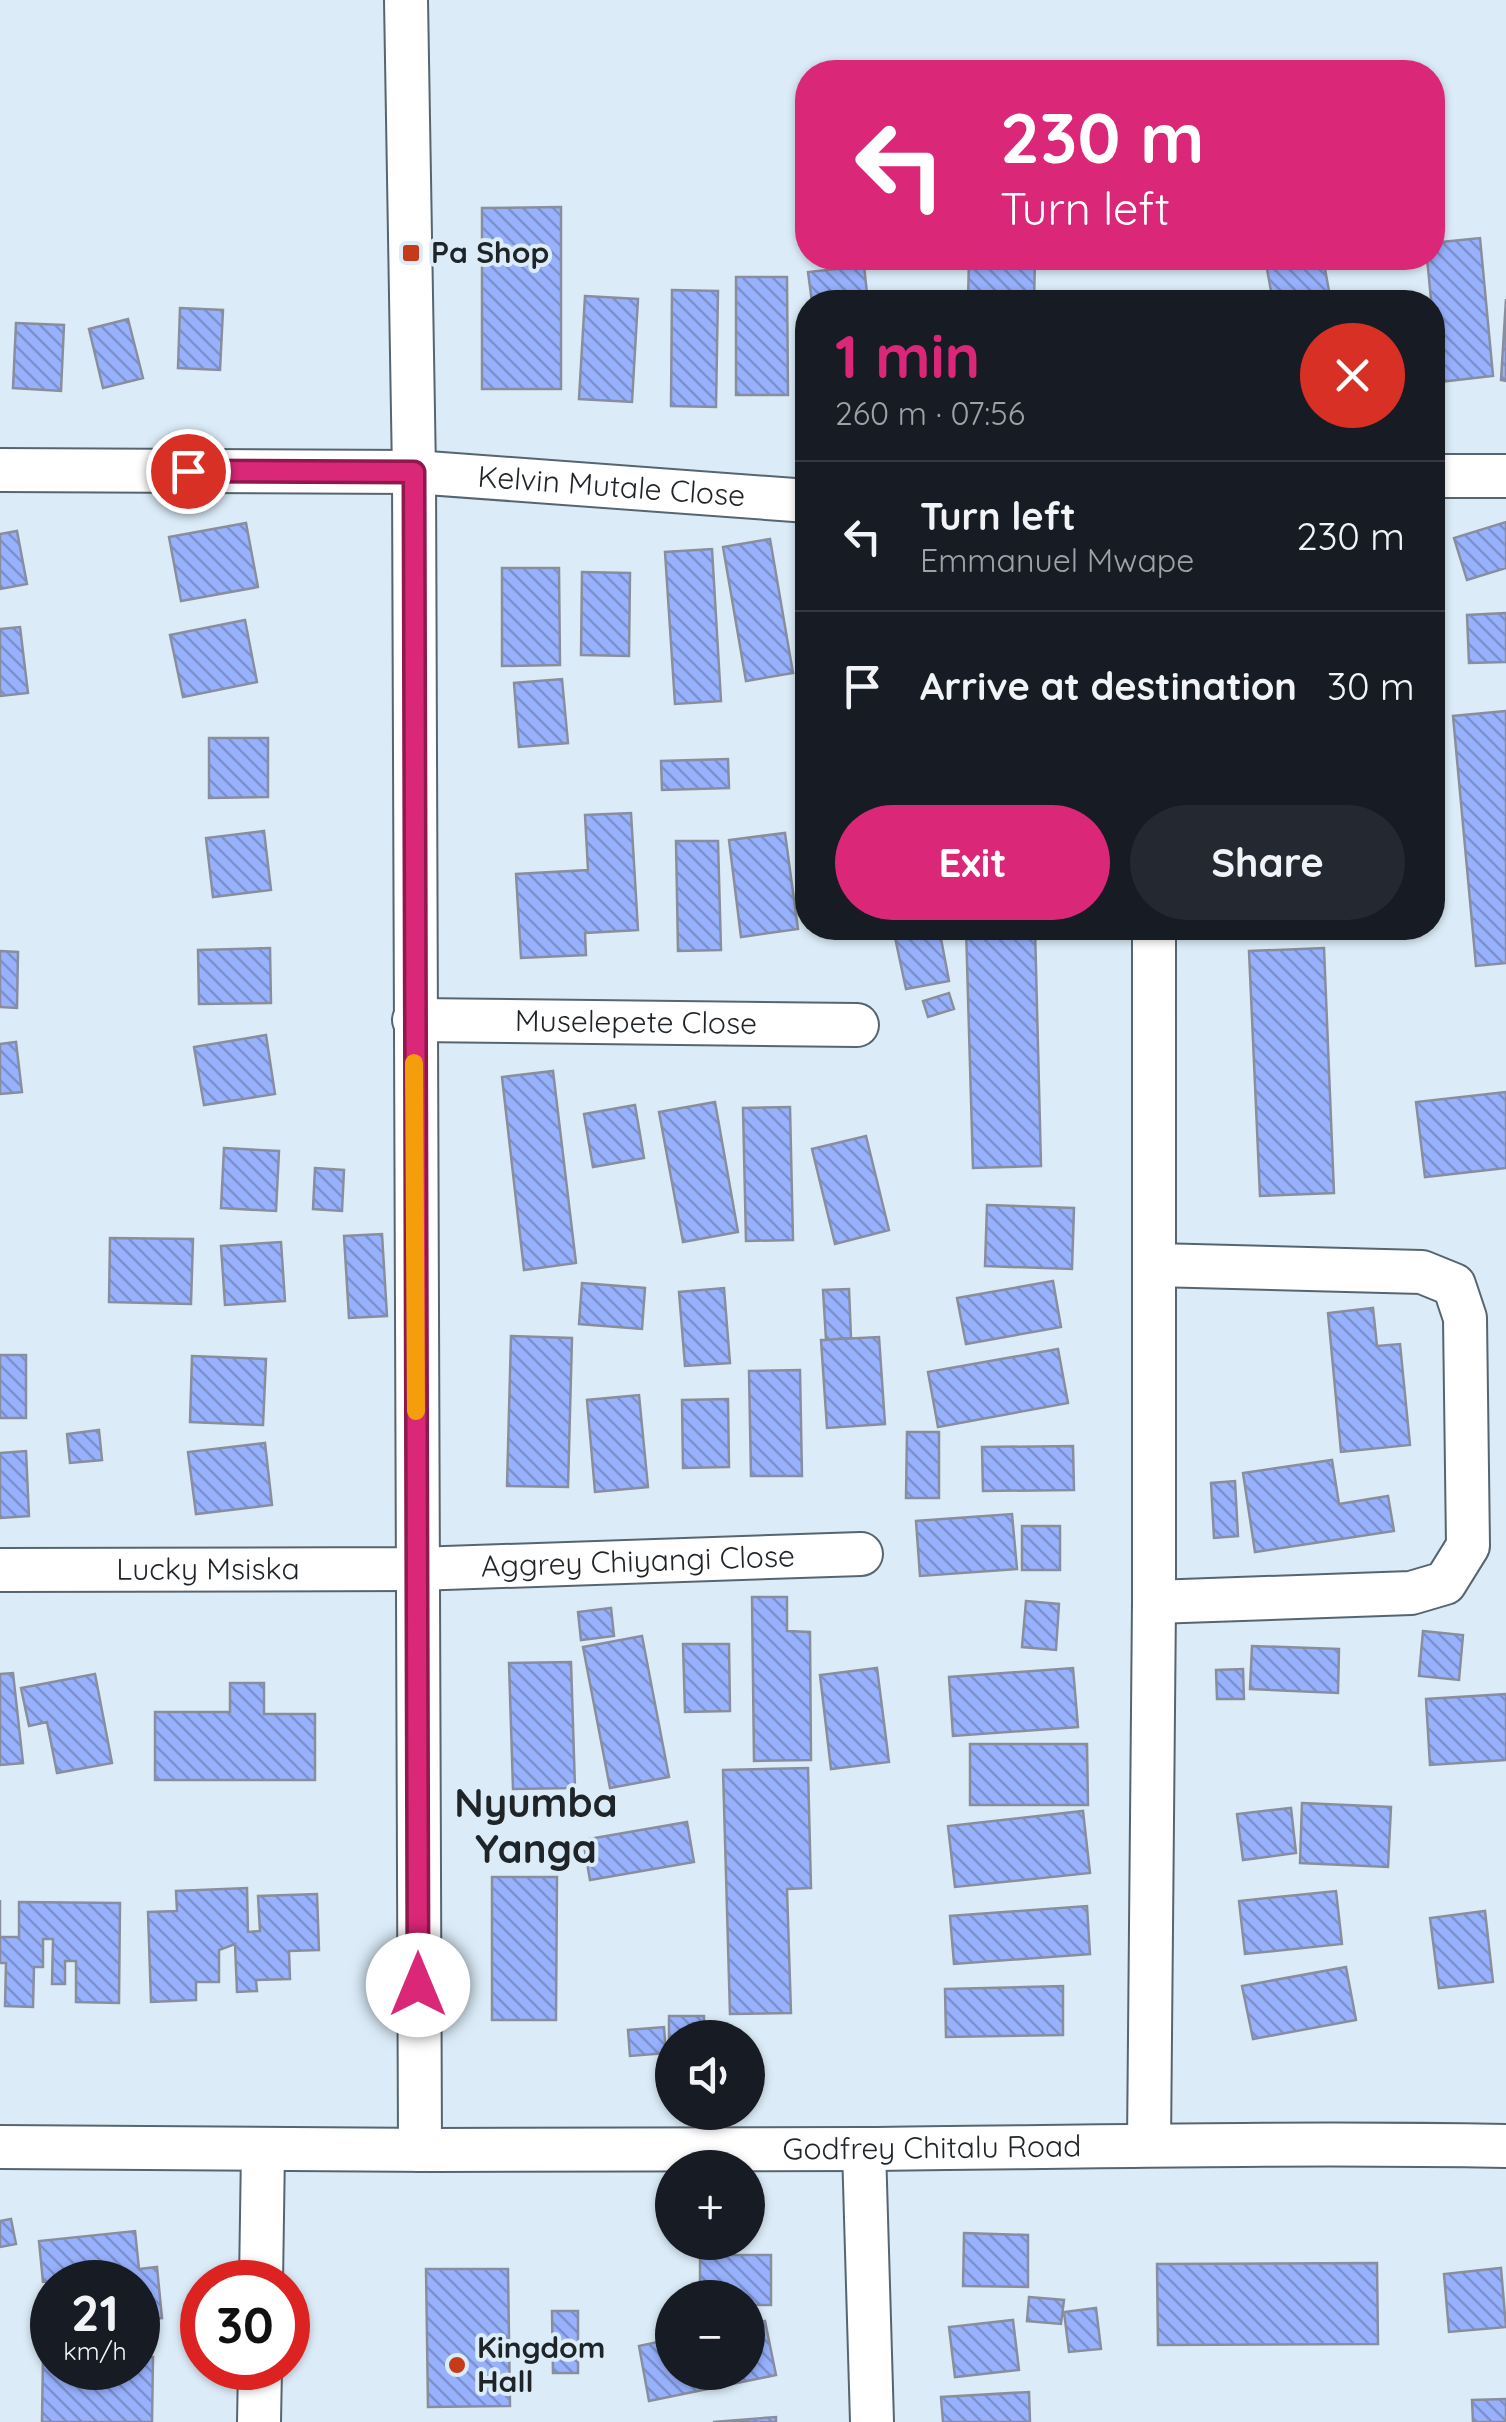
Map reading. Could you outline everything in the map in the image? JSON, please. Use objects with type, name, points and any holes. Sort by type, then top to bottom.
[{"type":"street","points":[[406,0],[414,472],[420,2150]]},
{"type":"street","name":"Kelvin Mutale Close","points":[[0,470],[414,472],[795,500]]},
{"type":"street","points":[[1445,476],[1506,476]]},
{"type":"street","points":[[1149,2145],[1154,940]]},
{"type":"street","name":"Muselepete Close","points":[[414,1020],[858,1024]]},
{"type":"street","points":[[1154,1265],[1422,1272],[1454,1285],[1465,1318],[1468,1546],[1444,1584],[1411,1593],[1154,1602]]},
{"type":"street","name":"Aggrey Chiyangi Close","points":[[416,1570],[861,1554]]},
{"type":"street","name":"Lucky Msiska","points":[[0,1570],[416,1570]]},
{"type":"street","name":"Godfrey Chitalu Road","points":[[0,2147],[864,2149],[1311,2142],[1506,2146]]},
{"type":"street","points":[[864,2149],[872,2422]]},
{"type":"street","points":[[261,2260],[263,2150]]},
{"type":"street","points":[[259,2422],[260,2390]]},
{"type":"building","points":[[561,207],[561,389],[482,389],[482,208]]},
{"type":"building","points":[[1480,238],[1493,376],[1445,381],[1445,290],[1430,290],[1428,270],[1445,270],[1445,242]]},
{"type":"building","points":[[864,270],[867,290],[810,290],[808,272]]},
{"type":"building","points":[[969,270],[1035,270],[1034,290],[968,290]]},
{"type":"building","points":[[1267,270],[1325,270],[1329,290],[1271,290]]},
{"type":"building","points":[[736,277],[787,277],[788,395],[736,395]]},
{"type":"building","points":[[672,290],[718,291],[716,407],[671,406]]},
{"type":"building","points":[[585,296],[638,299],[632,402],[579,399]]},
{"type":"building","points":[[1506,299],[1506,381],[1501,380]]},
{"type":"building","points":[[180,308],[223,310],[220,370],[178,368]]},
{"type":"building","points":[[128,319],[143,378],[103,388],[89,329]]},
{"type":"building","points":[[16,323],[64,325],[61,391],[13,388]]},
{"type":"building","points":[[1506,522],[1506,568],[1467,580],[1454,538]]},
{"type":"building","points":[[246,523],[258,587],[181,601],[169,537]]},
{"type":"building","points":[[17,531],[27,584],[0,589],[0,534]]},
{"type":"building","points":[[770,539],[793,673],[746,681],[723,547]]},
{"type":"building","points":[[712,549],[721,701],[675,704],[665,552]]},
{"type":"building","points":[[502,568],[559,568],[560,665],[502,666]]},
{"type":"building","points":[[582,572],[630,573],[629,656],[581,655]]},
{"type":"building","points":[[1506,613],[1506,662],[1469,663],[1467,615]]},
{"type":"building","points":[[245,620],[257,682],[183,697],[170,635]]},
{"type":"building","points":[[20,627],[28,693],[0,696],[0,629]]},
{"type":"building","points":[[562,679],[568,743],[519,747],[514,683]]},
{"type":"building","points":[[1506,711],[1506,963],[1476,966],[1453,716]]},
{"type":"building","points":[[209,738],[268,738],[268,797],[209,798]]},
{"type":"building","points":[[728,759],[729,788],[662,790],[661,761]]},
{"type":"building","points":[[631,813],[638,930],[585,933],[586,955],[521,958],[516,874],[588,870],[585,815]]},
{"type":"building","points":[[264,831],[271,890],[213,897],[206,838]]},
{"type":"building","points":[[785,833],[795,929],[741,937],[729,840]]},
{"type":"building","points":[[676,841],[718,841],[721,950],[678,951]]},
{"type":"building","points":[[896,940],[941,940],[949,981],[906,989]]},
{"type":"building","points":[[966,940],[1035,940],[1041,1166],[973,1168]]},
{"type":"building","points":[[270,948],[271,1003],[199,1004],[198,950]]},
{"type":"building","points":[[1324,948],[1334,1193],[1260,1196],[1249,951]]},
{"type":"building","points":[[0,951],[18,952],[17,1008],[0,1007]]},
{"type":"building","points":[[949,993],[954,1009],[928,1017],[923,1001]]},
{"type":"building","points":[[266,1035],[275,1094],[204,1105],[194,1047]]},
{"type":"building","points":[[16,1042],[22,1092],[0,1094],[0,1044]]},
{"type":"building","points":[[553,1071],[576,1263],[524,1270],[502,1077]]},
{"type":"building","points":[[1506,1092],[1506,1168],[1425,1177],[1416,1102]]},
{"type":"building","points":[[715,1102],[738,1232],[683,1242],[659,1112]]},
{"type":"building","points":[[635,1105],[644,1158],[593,1167],[584,1114]]},
{"type":"building","points":[[790,1107],[793,1240],[746,1241],[743,1108]]},
{"type":"building","points":[[866,1136],[889,1230],[835,1244],[812,1149]]},
{"type":"building","points":[[224,1148],[279,1151],[276,1211],[221,1208]]},
{"type":"building","points":[[315,1168],[344,1170],[342,1211],[313,1209]]},
{"type":"building","points":[[987,1205],[1074,1208],[1072,1269],[985,1266]]},
{"type":"building","points":[[382,1234],[387,1316],[349,1318],[344,1236]]},
{"type":"building","points":[[110,1238],[193,1239],[191,1304],[109,1302]]},
{"type":"building","points":[[281,1242],[285,1301],[225,1305],[221,1246]]},
{"type":"building","points":[[1053,1281],[1061,1327],[966,1344],[957,1298]]},
{"type":"building","points":[[582,1283],[645,1288],[642,1329],[579,1324]]},
{"type":"building","points":[[724,1288],[730,1363],[685,1366],[679,1292]]},
{"type":"building","points":[[849,1289],[851,1338],[826,1340],[823,1290]]},
{"type":"building","points":[[1373,1308],[1377,1346],[1400,1344],[1410,1445],[1341,1452],[1328,1313]]},
{"type":"building","points":[[511,1336],[572,1338],[568,1487],[507,1486]]},
{"type":"building","points":[[879,1337],[885,1424],[827,1428],[821,1340]]},
{"type":"building","points":[[1058,1349],[1068,1403],[938,1427],[928,1372]]},
{"type":"building","points":[[0,1355],[26,1355],[26,1418],[0,1418]]},
{"type":"building","points":[[192,1356],[266,1359],[263,1425],[190,1422]]},
{"type":"building","points":[[800,1370],[802,1476],[751,1476],[749,1371]]},
{"type":"building","points":[[639,1395],[648,1487],[595,1492],[587,1400]]},
{"type":"building","points":[[728,1399],[729,1467],[683,1468],[682,1400]]},
{"type":"building","points":[[99,1430],[102,1460],[70,1463],[67,1434]]},
{"type":"building","points":[[907,1432],[939,1432],[939,1498],[906,1498]]},
{"type":"building","points":[[265,1443],[272,1505],[196,1514],[188,1452]]},
{"type":"building","points":[[1073,1446],[1074,1490],[983,1491],[982,1447]]},
{"type":"building","points":[[26,1451],[29,1516],[0,1518],[0,1453]]},
{"type":"building","points":[[1332,1460],[1339,1504],[1388,1496],[1394,1531],[1255,1552],[1243,1473]]},
{"type":"building","points":[[1235,1481],[1238,1536],[1214,1538],[1211,1483]]},
{"type":"building","points":[[1012,1514],[1017,1569],[920,1576],[916,1521]]},
{"type":"building","points":[[1022,1526],[1060,1526],[1060,1570],[1022,1570]]},
{"type":"building","points":[[752,1597],[787,1597],[787,1631],[810,1632],[811,1760],[754,1761]]},
{"type":"building","points":[[1026,1601],[1059,1604],[1056,1650],[1022,1647]]},
{"type":"building","points":[[611,1608],[614,1636],[581,1640],[578,1612]]},
{"type":"building","points":[[1423,1631],[1463,1635],[1459,1680],[1419,1676]]},
{"type":"building","points":[[642,1636],[669,1777],[610,1788],[583,1647]]},
{"type":"building","points":[[683,1644],[729,1644],[730,1711],[685,1712]]},
{"type":"building","points":[[1252,1646],[1339,1649],[1338,1693],[1250,1689]]},
{"type":"building","points":[[571,1662],[575,1788],[513,1789],[509,1663]]},
{"type":"building","points":[[877,1668],[889,1762],[831,1769],[820,1675]]},
{"type":"building","points":[[1073,1668],[1078,1727],[953,1736],[949,1677]]},
{"type":"building","points":[[1243,1669],[1244,1699],[1217,1699],[1216,1670]]},
{"type":"building","points":[[13,1673],[23,1763],[0,1765],[0,1674]]},
{"type":"building","points":[[95,1674],[112,1763],[57,1773],[47,1722],[29,1726],[21,1688]]},
{"type":"building","points":[[230,1683],[264,1683],[264,1714],[315,1714],[315,1780],[155,1780],[155,1712],[230,1712]]},
{"type":"building","points":[[1506,1694],[1506,1760],[1430,1765],[1426,1699]]},
{"type":"building","points":[[970,1744],[1087,1744],[1088,1805],[970,1805]]},
{"type":"building","points":[[808,1768],[811,1888],[787,1889],[791,2013],[730,2014],[723,1770]]},
{"type":"building","points":[[1302,1803],[1391,1807],[1388,1867],[1300,1863]]},
{"type":"building","points":[[1291,1808],[1296,1853],[1243,1860],[1237,1814]]},
{"type":"building","points":[[1083,1811],[1090,1873],[955,1887],[948,1826]]},
{"type":"building","points":[[687,1822],[694,1862],[590,1880],[583,1840]]},
{"type":"building","points":[[492,1877],[557,1877],[556,2020],[492,2020]]},
{"type":"building","points":[[247,1888],[248,1932],[260,1931],[258,1896],[317,1894],[319,1950],[289,1951],[290,1979],[256,1980],[257,1991],[237,1992],[235,1944],[219,1950],[219,1982],[196,1982],[196,2000],[151,2002],[148,1912],[177,1911],[176,1891]]},
{"type":"building","points":[[1336,1891],[1342,1944],[1245,1954],[1239,1901]]},
{"type":"building","points":[[19,1902],[120,1903],[119,2003],[76,2002],[76,1961],[65,1961],[65,1984],[52,1984],[53,1939],[43,1939],[43,1967],[34,1967],[33,2007],[5,2006],[6,1963],[0,1963],[0,1937],[19,1937]]},
{"type":"building","points":[[1087,1906],[1090,1954],[954,1964],[950,1916]]},
{"type":"building","points":[[1485,1911],[1493,1982],[1439,1988],[1430,1918]]},
{"type":"building","points":[[1346,1967],[1356,2020],[1253,2039],[1242,1986]]},
{"type":"building","points":[[1063,1986],[1063,2035],[946,2037],[945,1989]]},
{"type":"building","points":[[669,2016],[704,2016],[704,2020],[669,2020]]},
{"type":"building","points":[[655,2028],[655,2054],[630,2056],[628,2030]]},
{"type":"building","points":[[11,2219],[16,2244],[0,2247],[0,2221]]},
{"type":"building","points":[[135,2231],[138,2260],[41,2260],[39,2241]]},
{"type":"building","points":[[964,2233],[1028,2235],[1028,2287],[963,2286]]},
{"type":"building","points":[[765,2255],[771,2255],[771,2305],[765,2305],[765,2280],[700,2280],[700,2260],[765,2260]]},
{"type":"building","points":[[1377,2263],[1378,2344],[1158,2345],[1157,2264]]},
{"type":"building","points":[[1501,2268],[1506,2327],[1449,2332],[1444,2274]]},
{"type":"building","points":[[426,2269],[508,2269],[510,2406],[428,2407]]},
{"type":"building","points":[[1029,2297],[1064,2300],[1061,2324],[1027,2321]]},
{"type":"building","points":[[1096,2308],[1101,2349],[1069,2352],[1064,2312]]},
{"type":"building","points":[[552,2311],[578,2311],[578,2373],[553,2373]]},
{"type":"building","points":[[1013,2320],[1019,2370],[955,2377],[949,2327]]},
{"type":"building","points":[[765,2321],[776,2375],[765,2377]]},
{"type":"building","points":[[655,2343],[655,2390],[703,2390],[649,2401],[639,2346]]},
{"type":"building","points":[[42,2390],[152,2390],[152,2422],[42,2422]]},
{"type":"building","points":[[1029,2392],[1030,2422],[943,2422],[941,2397]]},
{"type":"building","points":[[1506,2399],[1506,2422],[1473,2422],[1472,2400]]},
{"type":"building","points":[[776,2417],[776,2422],[713,2422]]},
{"type":"slow traffic","points":[[414,1063],[416,1411]]},
{"type":"place","name":"Pa Shop","points":[[411,253]]},
{"type":"place","name":"Kingdom Hall","points":[[457,2365]]},
{"type":"district","name":"Nyumba Yanga","points":[[536,1826]]},
{"type":"route","points":[[188,471],[414,472],[418,1985]]}]
